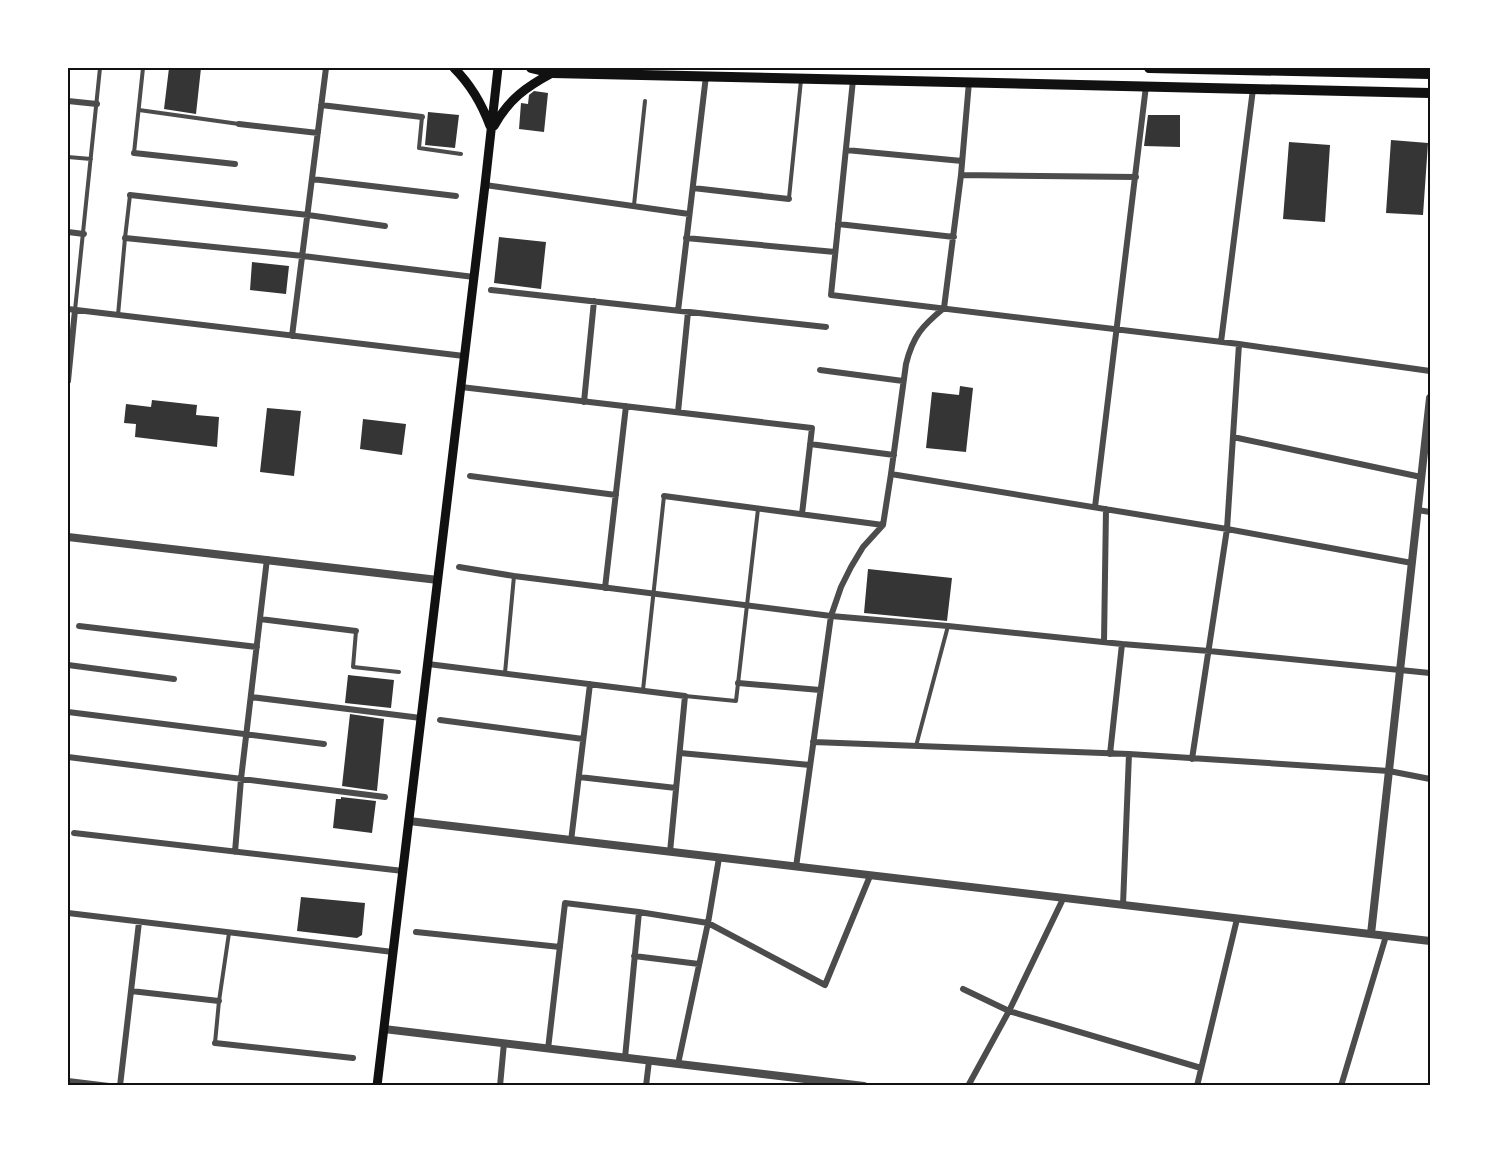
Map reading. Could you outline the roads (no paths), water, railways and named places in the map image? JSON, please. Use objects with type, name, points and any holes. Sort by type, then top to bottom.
[{"type":"main road","points":[[454,68],[467,81],[483,106],[492,131]]},
{"type":"main road","points":[[377,1086],[498,68]]},
{"type":"main road","points":[[531,68],[552,73],[636,71],[706,76],[1431,93]]},
{"type":"main road","points":[[1149,68],[1431,74]]},
{"type":"main road","points":[[492,131],[501,114],[513,99],[528,86],[552,73]]},
{"type":"street","points":[[292,336],[326,68]]},
{"type":"street","points":[[678,311],[706,76]]},
{"type":"street","points":[[853,79],[831,295],[1239,344],[1431,371]]},
{"type":"street","points":[[796,867],[831,616],[841,586],[851,567],[863,548],[883,525],[903,381],[910,348],[930,319],[944,308],[961,176],[969,82]]},
{"type":"street","points":[[1095,507],[1146,86]]},
{"type":"street","points":[[1221,342],[1253,89]]},
{"type":"street","points":[[68,101],[97,104]]},
{"type":"street","points":[[321,105],[422,117]]},
{"type":"street","points":[[240,124],[318,133]]},
{"type":"street","points":[[846,150],[962,161]]},
{"type":"street","points":[[134,153],[235,164]]},
{"type":"street","points":[[961,176],[1136,177]]},
{"type":"street","points":[[312,179],[456,196]]},
{"type":"street","points":[[485,185],[689,214]]},
{"type":"street","points":[[693,188],[789,199]]},
{"type":"street","points":[[130,195],[385,226]]},
{"type":"street","points":[[838,225],[954,237]]},
{"type":"street","points":[[68,232],[84,234]]},
{"type":"street","points":[[125,238],[303,256],[474,277]]},
{"type":"street","points":[[686,238],[835,252]]},
{"type":"street","points":[[491,290],[826,327]]},
{"type":"street","points":[[584,402],[594,301]]},
{"type":"street","points":[[68,309],[464,356]]},
{"type":"street","points":[[68,381],[75,310]]},
{"type":"street","points":[[678,412],[688,312]]},
{"type":"street","points":[[1192,759],[1227,529],[1239,344]]},
{"type":"street","points":[[820,370],[903,381]]},
{"type":"street","points":[[461,387],[812,428],[802,514]]},
{"type":"street","points":[[1371,934],[1421,477],[1427,458],[1431,398]]},
{"type":"street","points":[[605,588],[626,406]]},
{"type":"street","points":[[1233,436],[1421,477]]},
{"type":"street","points":[[810,444],[894,455]]},
{"type":"street","points":[[891,474],[1227,529],[1412,563]]},
{"type":"street","points":[[470,476],[616,495]]},
{"type":"street","points":[[664,496],[883,525]]},
{"type":"street","points":[[1104,642],[1106,509]]},
{"type":"street","points":[[1418,510],[1431,512]]},
{"type":"street","points":[[68,537],[438,580]]},
{"type":"street","points":[[235,852],[241,779],[267,559]]},
{"type":"street","points":[[459,567],[831,616],[1431,673]]},
{"type":"street","points":[[260,619],[356,631]]},
{"type":"street","points":[[79,626],[257,647]]},
{"type":"street","points":[[1110,754],[1122,644]]},
{"type":"street","points":[[428,664],[686,696],[670,852]]},
{"type":"street","points":[[68,666],[174,679]]},
{"type":"street","points":[[738,682],[820,690]]},
{"type":"street","points":[[571,841],[590,684]]},
{"type":"street","points":[[250,697],[421,718]]},
{"type":"street","points":[[68,712],[324,744]]},
{"type":"street","points":[[440,720],[583,739]]},
{"type":"street","points":[[813,742],[1129,754],[1389,771],[1431,779]]},
{"type":"street","points":[[680,753],[810,765]]},
{"type":"street","points":[[1123,905],[1129,754]]},
{"type":"street","points":[[68,757],[385,796]]},
{"type":"street","points":[[579,777],[676,788]]},
{"type":"street","points":[[409,821],[1431,941]]},
{"type":"street","points":[[74,833],[403,871]]},
{"type":"street","points":[[678,1064],[708,923],[718,858]]},
{"type":"street","points":[[548,1049],[565,903],[708,923],[825,985],[870,876]]},
{"type":"street","points":[[968,1086],[1009,1011],[1063,898]]},
{"type":"street","points":[[625,1058],[639,912]]},
{"type":"street","points":[[68,913],[393,952]]},
{"type":"street","points":[[1197,1086],[1237,919]]},
{"type":"street","points":[[120,1086],[139,922]]},
{"type":"street","points":[[416,932],[560,947]]},
{"type":"street","points":[[1341,1086],[1386,936]]},
{"type":"street","points":[[634,956],[699,964]]},
{"type":"street","points":[[963,989],[1009,1011],[1201,1068]]},
{"type":"street","points":[[131,992],[219,1001]]},
{"type":"street","points":[[384,1029],[864,1086]]},
{"type":"street","points":[[215,1043],[354,1058]]},
{"type":"street","points":[[500,1086],[504,1043]]},
{"type":"street","points":[[646,1086],[649,1061]]},
{"type":"street","points":[[68,1081],[109,1086]]},
{"type":"lane","points":[[75,310],[100,68]]},
{"type":"lane","points":[[134,153],[143,68]]},
{"type":"lane","points":[[789,199],[801,78]]},
{"type":"lane","points":[[634,206],[645,101]]},
{"type":"lane","points":[[139,110],[240,124]]},
{"type":"lane","points":[[422,117],[419,148],[461,154]]},
{"type":"lane","points":[[68,157],[91,159]]},
{"type":"lane","points":[[118,315],[130,195]]},
{"type":"lane","points":[[643,691],[664,496]]},
{"type":"lane","points":[[686,696],[736,701],[758,509]]},
{"type":"lane","points":[[505,674],[514,576]]},
{"type":"lane","points":[[916,746],[948,626]]},
{"type":"lane","points":[[356,631],[353,667],[399,672]]},
{"type":"lane","points":[[215,1043],[229,932]]}]
